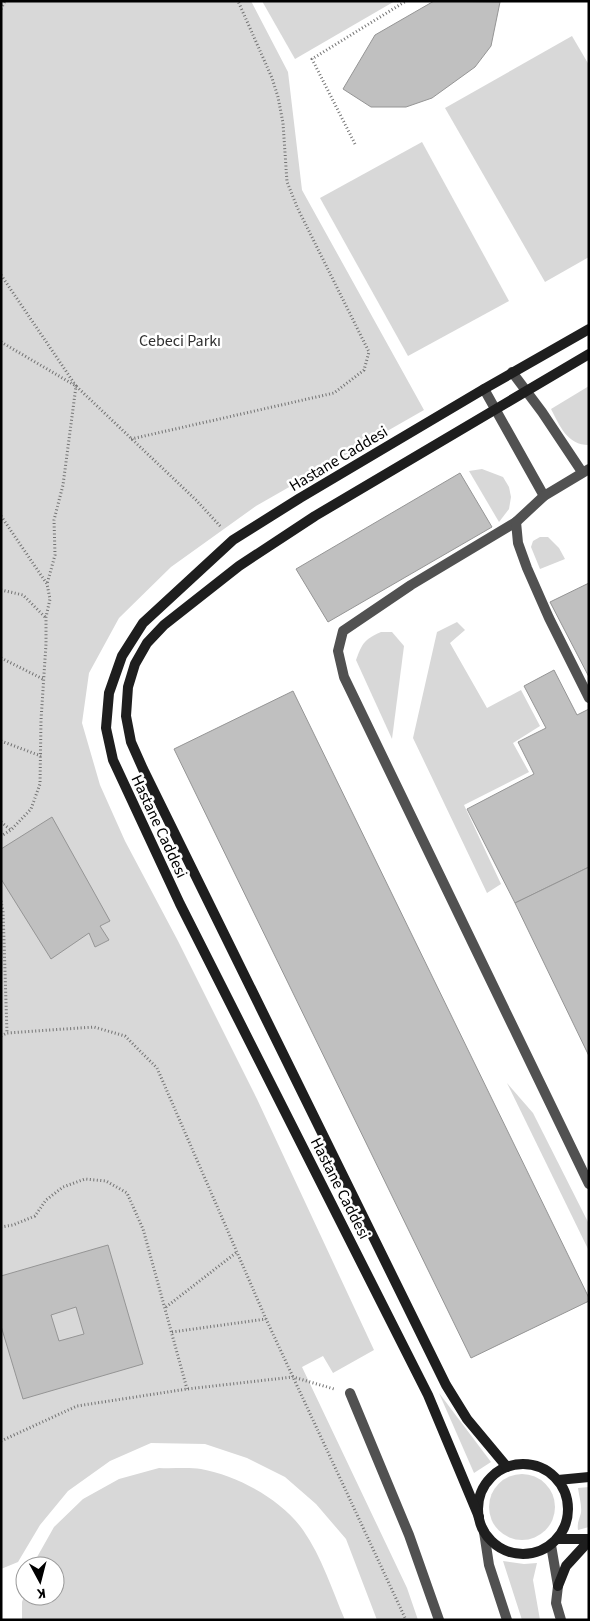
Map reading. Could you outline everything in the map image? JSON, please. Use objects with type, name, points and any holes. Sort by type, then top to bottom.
[{"type":"main road","name":"Hastane Caddesi","points":[[479,1517],[428,1394],[180,904],[113,760],[106,728],[109,693],[122,656],[144,623],[233,540],[512,372],[589,329]]},
{"type":"main road","name":"Hastane Caddesi","points":[[507,1467],[467,1419],[446,1385],[143,770],[131,742],[126,716],[128,688],[135,664],[147,644],[164,625],[239,566],[315,516],[589,354]]},
{"type":"main road","points":[[520,1464],[534,1465],[547,1471],[558,1480],[565,1492],[568,1506],[567,1520],[562,1533],[554,1542],[538,1552],[522,1554],[508,1551],[494,1544],[484,1532],[479,1517],[479,1502],[484,1487],[494,1475],[507,1467],[520,1464]]},
{"type":"main road","points":[[558,1480],[589,1477]]},
{"type":"main road","points":[[554,1542],[589,1540]]},
{"type":"main road","points":[[558,1586],[566,1566],[589,1540]]},
{"type":"street","points":[[512,372],[585,470],[544,496],[516,522],[411,585],[344,631],[338,651],[344,677],[589,1184]]},
{"type":"street","points":[[484,389],[544,496]]},
{"type":"street","points":[[516,522],[518,544],[527,568],[549,618],[589,698]]},
{"type":"street","points":[[350,1393],[409,1535],[440,1620]]},
{"type":"street","points":[[484,1532],[489,1565],[506,1620]]},
{"type":"street","points":[[554,1542],[558,1586],[556,1603],[561,1620]]},
{"type":"path","points":[[1,9],[5,1]]},
{"type":"path","points":[[131,439],[334,393],[364,370],[369,352],[297,207],[287,182],[283,123],[278,97],[272,78],[238,1]]},
{"type":"path","points":[[356,144],[312,59],[406,1]]},
{"type":"path","points":[[1,276],[76,386],[196,500],[233,540]]},
{"type":"path","points":[[1,342],[76,386]]},
{"type":"path","points":[[47,584],[56,556],[54,520],[63,486],[76,386]]},
{"type":"path","points":[[1,516],[47,584],[50,599],[46,617],[40,784],[31,809],[11,830],[1,836]]},
{"type":"path","points":[[1,590],[23,595],[46,617]]},
{"type":"path","points":[[1,658],[44,679]]},
{"type":"path","points":[[1,741],[41,756]]},
{"type":"path","points":[[1,822],[11,830]]},
{"type":"path","points":[[1,901],[3,911],[2,927],[7,1033]]},
{"type":"path","points":[[1,1036],[7,1033],[94,1027],[125,1036],[156,1068],[266,1319],[406,1619]]},
{"type":"path","points":[[1,1030],[7,1033]]},
{"type":"path","points":[[1,1227],[13,1225],[35,1216],[46,1200],[63,1187],[85,1179],[106,1181],[127,1193],[143,1229],[187,1389]]},
{"type":"path","points":[[166,1307],[237,1252]]},
{"type":"path","points":[[172,1332],[266,1319]]},
{"type":"path","points":[[1,1441],[77,1406],[187,1389],[293,1377],[350,1393]]},
{"type":"green space","name":"Cebeci Parkı","points":[[1,1],[251,1],[288,72],[302,190],[424,410],[256,506],[171,567],[119,618],[89,673],[82,723],[100,785],[125,841],[178,941],[257,1099],[374,1350],[333,1373],[323,1356],[302,1367],[407,1588],[418,1620],[377,1620],[346,1539],[316,1504],[285,1477],[247,1458],[205,1444],[151,1443],[110,1461],[68,1491],[40,1525],[22,1556],[15,1556],[15,1563],[1,1569]]},
{"type":"green space","points":[[262,1],[395,1],[295,59]]},
{"type":"green space","points":[[572,36],[589,65],[589,257],[545,282],[445,108]]},
{"type":"green space","points":[[422,142],[509,301],[408,356],[320,198]]},
{"type":"green space","points":[[589,386],[589,445],[575,442],[570,438],[561,428],[551,409]]},
{"type":"green space","points":[[482,469],[503,477],[509,487],[511,497],[509,509],[499,522],[469,471]]},
{"type":"green space","points":[[540,537],[548,537],[559,548],[565,559],[540,569],[531,547],[533,541]]},
{"type":"green space","points":[[457,622],[465,630],[450,643],[487,708],[521,690],[540,726],[513,743],[529,772],[464,805],[501,884],[487,893],[413,738],[437,632]]},
{"type":"green space","points":[[381,632],[392,632],[404,646],[392,739],[356,660],[365,642]]},
{"type":"green space","points":[[507,1083],[533,1113],[589,1224],[589,1251]]},
{"type":"green space","points":[[439,1393],[491,1462],[474,1473]]},
{"type":"green space","points":[[159,1468],[196,1468],[215,1472],[258,1490],[283,1508],[310,1540],[345,1620],[22,1620],[22,1606],[65,1606],[65,1556],[38,1556],[54,1527],[83,1499],[119,1479]]},
{"type":"green space","points":[[522,1474],[534,1477],[545,1484],[552,1495],[555,1507],[552,1519],[545,1530],[534,1537],[522,1540],[510,1537],[499,1530],[492,1519],[489,1507],[492,1495],[499,1484],[510,1477]]},
{"type":"green space","points":[[589,1487],[589,1527],[578,1530],[581,1504],[578,1488]]},
{"type":"green space","points":[[503,1561],[524,1564],[537,1563],[533,1580],[540,1620],[522,1620]]},
{"type":"building","points":[[434,1],[500,2],[491,46],[475,67],[432,98],[406,107],[371,107],[343,89],[375,35]]},
{"type":"building","points":[[460,473],[492,527],[328,622],[296,569]]},
{"type":"building","points":[[589,583],[589,677],[550,602]]},
{"type":"building","points":[[554,670],[577,715],[589,709],[589,867],[515,903],[467,809],[534,774],[518,742],[546,728],[524,686]]},
{"type":"building","points":[[293,691],[589,1298],[589,1301],[471,1358],[174,749]]},
{"type":"building","points":[[52,817],[110,921],[100,926],[109,940],[95,947],[89,933],[51,959],[1,879],[1,849]]},
{"type":"building","points":[[589,867],[589,1056],[515,903]]},
{"type":"building","points":[[108,1245],[143,1364],[23,1399],[1,1326],[1,1276]],"holes":[[[76,1307],[84,1334],[59,1341],[51,1315]]]}]
